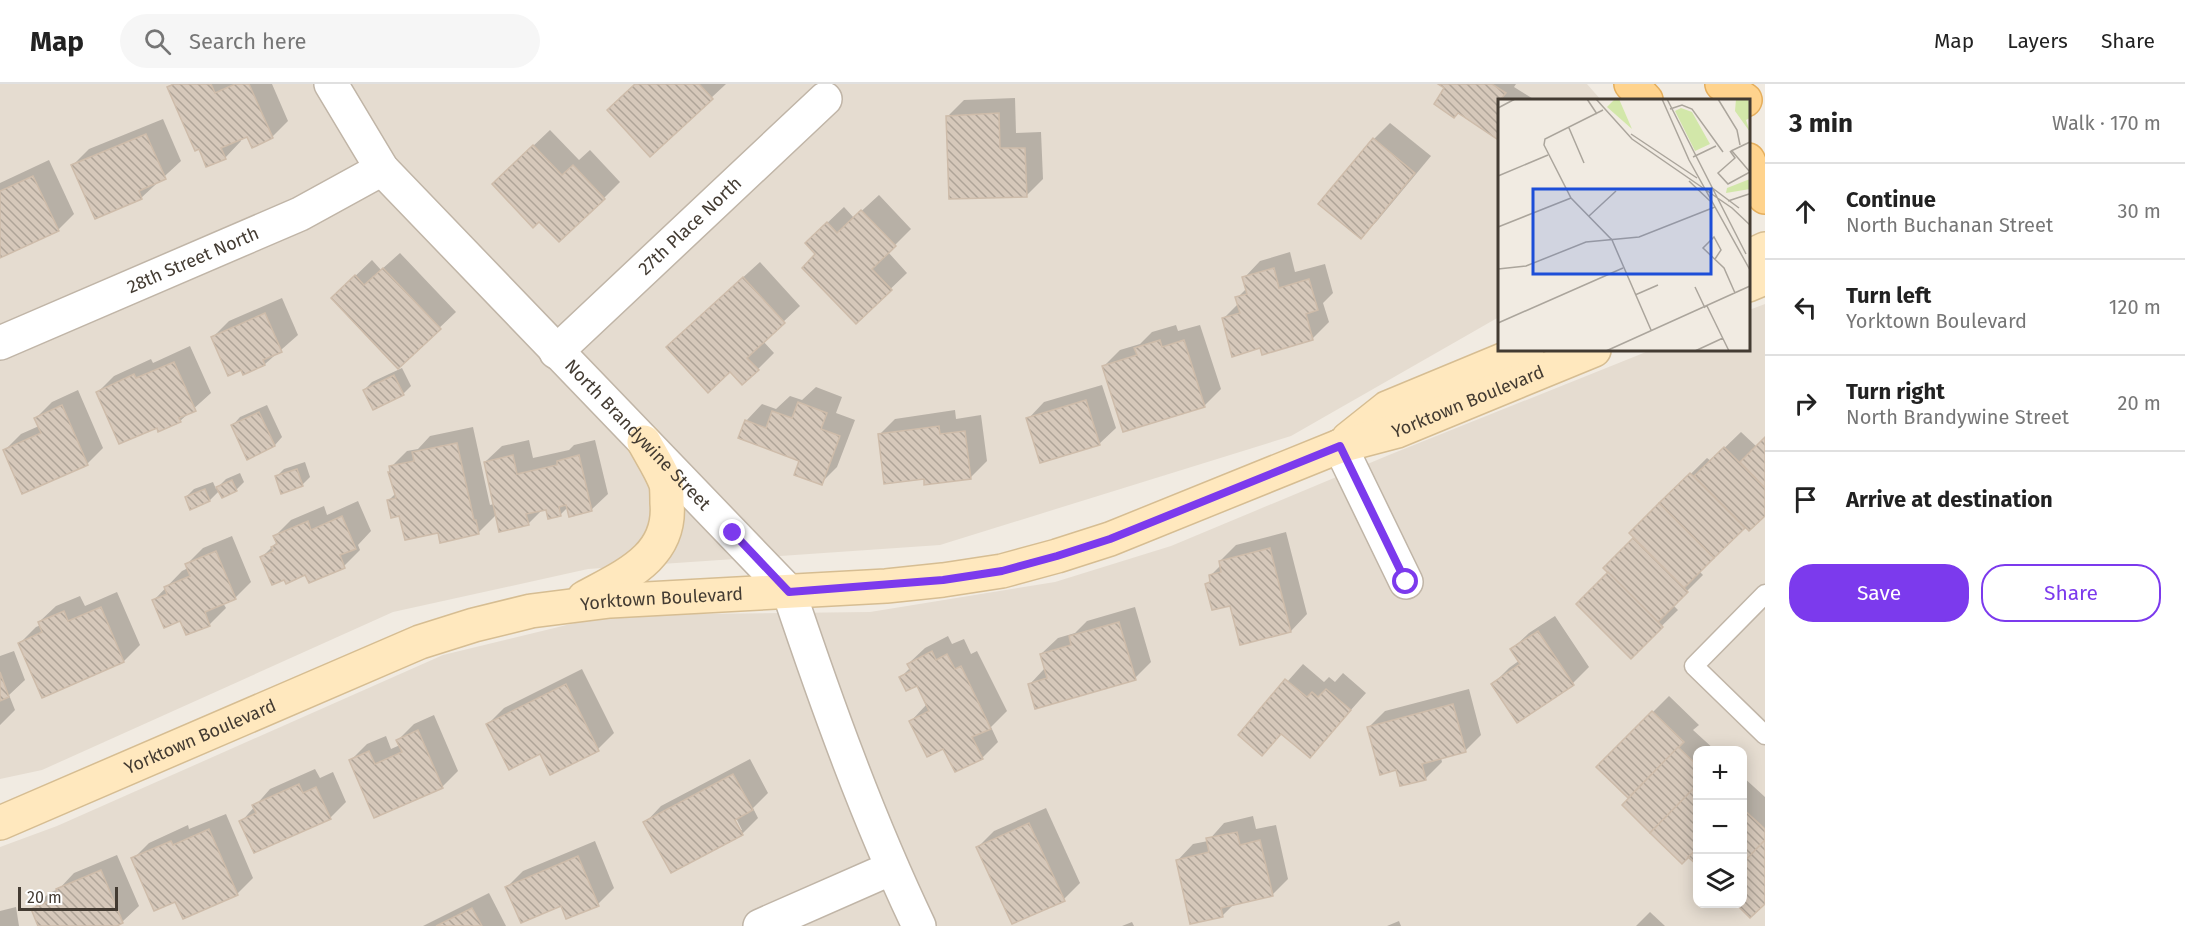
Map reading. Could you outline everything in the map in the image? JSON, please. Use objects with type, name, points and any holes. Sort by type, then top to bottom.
[{"type":"main road","points":[[1631,84],[1645,99]]},
{"type":"main road","points":[[1715,84],[1722,99]]},
{"type":"main road","points":[[1722,84],[1744,99]]},
{"type":"main road","points":[[1750,104],[1765,116]]},
{"type":"main road","points":[[1750,162],[1765,199]]},
{"type":"main road","points":[[1750,192],[1765,199]]},
{"type":"street","name":"North Brandywine Street","points":[[331,84],[382,170],[789,592],[809,654],[892,868],[920,926]]},
{"type":"street","name":"27th Place North","points":[[556,352],[825,99]]},
{"type":"street","name":"28th Street North","points":[[0,343],[300,214],[382,170]]},
{"type":"street","points":[[1750,256],[1765,249]]},
{"type":"street","points":[[1750,285],[1765,278]]},
{"type":"street","name":"Yorktown Boulevard","points":[[1340,446],[1387,408],[1525,351]]},
{"type":"street","name":"Yorktown Boulevard","points":[[0,823],[420,642],[474,625],[531,611],[610,601],[789,592],[943,580],[1002,571],[1110,539],[1340,446],[1397,432],[1591,351]]},
{"type":"street","points":[[572,605],[632,572],[661,541],[668,516],[666,484],[644,442]]},
{"type":"street","points":[[1340,446],[1406,582]]},
{"type":"street","points":[[760,926],[892,868]]},
{"type":"lane","points":[[1765,594],[1694,666],[1765,735]]},
{"type":"shaded area","points":[[0,84],[1587,84],[1600,99],[1498,99],[1498,318],[1291,436],[940,545],[588,569],[393,612],[42,770],[0,779]]},
{"type":"shaded area","points":[[1765,304],[1765,926],[0,926],[0,847],[57,826],[443,655],[608,615],[870,612],[1055,582],[1171,546],[1389,455],[1649,351],[1750,351],[1750,310]]},
{"type":"building","points":[[174,84],[211,84],[215,93],[235,84],[249,84],[273,138],[252,148],[247,137],[221,148],[226,159],[206,167],[199,149],[195,151],[167,87]]},
{"type":"building","points":[[635,84],[699,84],[713,99],[650,157],[607,110]]},
{"type":"building","points":[[1438,84],[1492,84],[1506,93],[1498,99],[1498,140],[1458,113],[1454,118],[1434,104],[1444,88]]},
{"type":"building","points":[[999,113],[1000,148],[1025,148],[1027,197],[949,199],[946,116]]},
{"type":"building","points":[[146,134],[166,179],[139,191],[142,199],[95,219],[71,165]]},
{"type":"building","points":[[1373,138],[1415,173],[1361,239],[1318,204]]},
{"type":"building","points":[[533,145],[562,175],[573,165],[605,199],[559,242],[539,222],[533,228],[492,184]]},
{"type":"building","points":[[33,176],[59,231],[0,258],[0,191]]},
{"type":"building","points":[[861,210],[896,246],[872,269],[892,290],[856,324],[802,268],[815,254],[805,243],[827,222],[837,233]]},
{"type":"building","points":[[383,268],[441,329],[398,369],[331,298],[355,275],[364,285]]},
{"type":"building","points":[[1274,268],[1279,288],[1309,279],[1318,310],[1306,314],[1313,340],[1262,355],[1260,348],[1232,357],[1222,318],[1240,313],[1235,297],[1247,294],[1242,277]]},
{"type":"building","points":[[743,277],[785,323],[747,358],[759,370],[742,385],[730,372],[708,393],[666,347]]},
{"type":"building","points":[[265,313],[282,352],[263,360],[265,365],[243,375],[241,370],[228,376],[211,337]]},
{"type":"building","points":[[1160,340],[1162,347],[1184,340],[1205,407],[1123,432],[1102,366],[1137,355],[1134,348]]},
{"type":"building","points":[[174,362],[196,411],[179,418],[181,422],[158,432],[157,428],[119,444],[96,392],[134,374],[136,378]]},
{"type":"building","points":[[394,375],[404,395],[373,410],[363,390]]},
{"type":"building","points":[[1086,400],[1100,445],[1040,463],[1026,418]]},
{"type":"building","points":[[798,402],[827,413],[821,429],[840,436],[822,485],[794,475],[799,461],[738,438],[745,420],[766,428],[772,411],[792,418]]},
{"type":"building","points":[[62,405],[88,465],[22,494],[3,450],[41,433],[34,418]]},
{"type":"building","points":[[259,412],[275,446],[247,460],[231,425]]},
{"type":"building","points":[[939,426],[940,434],[965,431],[971,479],[924,485],[924,479],[884,484],[878,434]]},
{"type":"building","points":[[1765,437],[1765,488],[1740,462]]},
{"type":"building","points":[[457,443],[479,534],[440,543],[438,533],[405,540],[399,516],[391,518],[387,500],[396,498],[388,472],[390,472],[389,466],[414,461],[412,452]]},
{"type":"building","points":[[1724,447],[1765,488],[1765,516],[1749,531],[1694,476]]},
{"type":"building","points":[[513,455],[517,474],[557,465],[557,461],[579,455],[592,511],[569,517],[566,505],[559,507],[561,516],[548,519],[546,510],[526,514],[529,525],[499,532],[484,462]]},
{"type":"building","points":[[297,469],[303,486],[281,494],[275,476]]},
{"type":"building","points":[[1690,473],[1745,528],[1714,558],[1659,503]]},
{"type":"building","points":[[232,480],[237,491],[222,498],[216,487]]},
{"type":"building","points":[[205,489],[210,501],[190,510],[185,497]]},
{"type":"building","points":[[1659,503],[1714,558],[1684,588],[1629,533]]},
{"type":"building","points":[[342,516],[356,549],[340,555],[345,568],[309,583],[305,575],[286,584],[284,580],[272,585],[260,557],[273,551],[271,547],[277,544],[273,536],[308,521],[311,530]]},
{"type":"building","points":[[1633,538],[1688,592],[1658,622],[1603,568]]},
{"type":"building","points":[[1270,548],[1291,632],[1240,645],[1230,606],[1212,610],[1205,584],[1210,582],[1209,575],[1221,572],[1219,561]]},
{"type":"building","points":[[216,551],[236,599],[205,612],[210,626],[186,635],[180,621],[164,628],[152,600],[167,594],[164,587],[190,576],[185,564]]},
{"type":"building","points":[[1608,572],[1663,627],[1631,659],[1576,604]]},
{"type":"building","points":[[101,607],[124,662],[42,698],[18,643],[42,632],[38,622],[64,611],[68,621]]},
{"type":"building","points":[[1119,622],[1136,680],[1035,709],[1028,684],[1047,678],[1040,654],[1071,645],[1069,636]]},
{"type":"building","points":[[1538,631],[1574,685],[1517,723],[1491,684],[1520,664],[1510,649]]},
{"type":"building","points":[[932,651],[936,660],[947,654],[955,669],[961,666],[991,729],[972,737],[983,759],[955,772],[943,749],[927,757],[909,721],[929,711],[917,686],[906,691],[899,677],[911,671],[907,664]]},
{"type":"building","points":[[0,672],[9,697],[0,701]]},
{"type":"building","points":[[1285,679],[1307,697],[1312,692],[1318,697],[1326,689],[1351,710],[1310,758],[1281,734],[1262,756],[1238,735]]},
{"type":"building","points":[[566,684],[599,751],[550,775],[540,754],[509,770],[486,724]]},
{"type":"building","points":[[1453,704],[1466,752],[1422,764],[1426,780],[1400,786],[1396,770],[1380,775],[1367,727]]},
{"type":"building","points":[[1652,711],[1684,742],[1628,798],[1596,767]]},
{"type":"building","points":[[418,730],[443,788],[374,818],[349,760],[369,751],[375,764],[402,752],[396,740]]},
{"type":"building","points":[[1678,747],[1693,761],[1693,789],[1650,833],[1622,805]]},
{"type":"building","points":[[733,774],[753,810],[735,820],[743,835],[671,873],[643,822]]},
{"type":"building","points":[[299,784],[303,793],[316,787],[331,819],[254,853],[239,821],[256,813],[252,805]]},
{"type":"building","points":[[1693,789],[1693,853],[1682,864],[1650,833]]},
{"type":"building","points":[[1747,813],[1765,829],[1765,840],[1747,859]]},
{"type":"building","points":[[1029,823],[1065,901],[1012,924],[976,847]]},
{"type":"building","points":[[209,829],[238,895],[183,919],[175,902],[154,911],[131,858],[171,841],[173,845]]},
{"type":"building","points":[[1237,832],[1240,845],[1260,840],[1273,896],[1221,908],[1223,917],[1190,924],[1176,860],[1209,852],[1206,838]]},
{"type":"building","points":[[1765,840],[1765,904],[1750,918],[1740,908],[1747,908],[1747,859]]},
{"type":"building","points":[[578,856],[599,906],[566,919],[561,906],[521,923],[505,887]]},
{"type":"building","points":[[101,870],[123,923],[117,926],[38,926],[31,909],[59,897],[56,889]]},
{"type":"building","points":[[472,908],[482,926],[436,926]]},
{"type":"route","points":[[733,533],[789,592],[943,580],[1002,571],[1110,539],[1340,446],[1406,582]]}]
